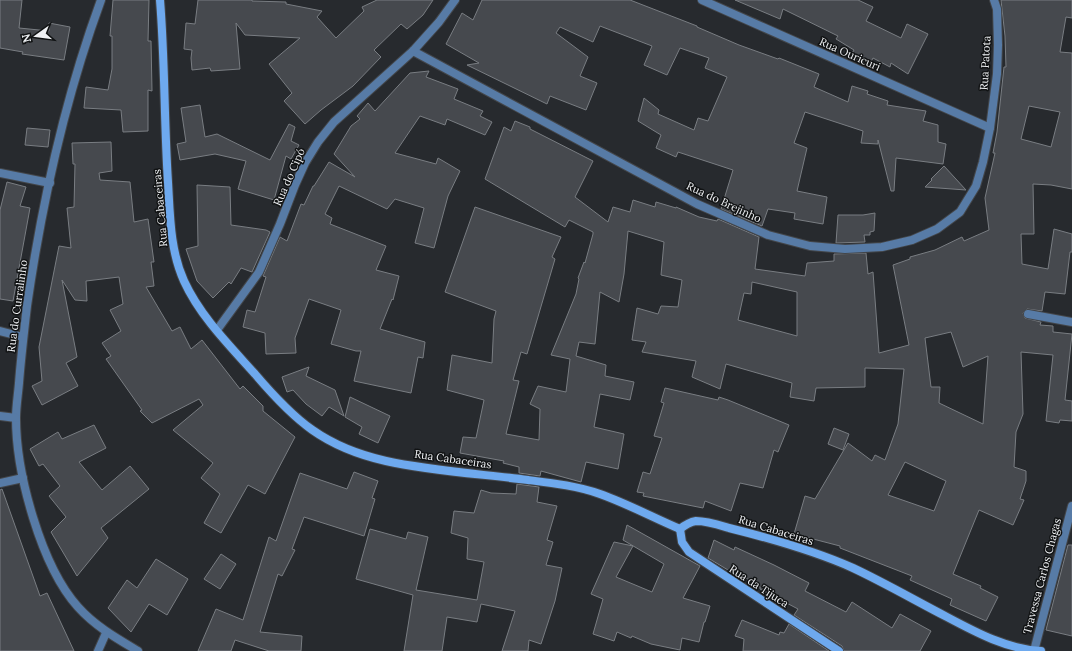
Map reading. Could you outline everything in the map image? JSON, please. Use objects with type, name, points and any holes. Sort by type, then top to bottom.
[{"type":"main road","name":"Rua Cabaceiras","points":[[160,0],[163,36],[167,167],[171,233],[176,257],[184,280],[196,302],[217,330],[280,404],[302,424],[323,438],[343,448],[364,455],[388,461],[546,483],[600,494],[680,529],[691,522],[705,522],[821,555],[853,568],[972,630],[1019,648],[1041,651]]},
{"type":"main road","name":"Rua da Tijuca","points":[[680,529],[682,542],[689,552],[839,651]]},
{"type":"street","name":"Rua do Curralinho","points":[[101,0],[80,62],[50,183],[33,268],[23,336],[16,418],[23,478],[30,508],[44,546],[60,581],[78,607],[106,633],[138,651]]},
{"type":"street","name":"Rua do Cipó","points":[[217,330],[259,272],[297,180],[305,163],[318,142],[334,122],[413,51],[439,22],[455,0]]},
{"type":"street","name":"Rua Ouricuri","points":[[702,0],[990,128]]},
{"type":"street","name":"Rua Patota","points":[[990,128],[997,74],[998,45],[997,9],[994,0]]},
{"type":"street","name":"Rua do Brejinho","points":[[413,51],[698,204],[768,235],[810,246],[845,249],[882,247],[912,240],[937,229],[960,212],[976,186],[990,128]]},
{"type":"street","points":[[0,174],[50,183]]},
{"type":"street","points":[[1028,314],[1072,322]]},
{"type":"street","points":[[0,331],[23,336]]},
{"type":"street","points":[[0,416],[16,418]]},
{"type":"street","points":[[0,483],[23,478]]},
{"type":"street","name":"Travessa Carlos Chagas","points":[[1034,651],[1072,506]]},
{"type":"street","points":[[98,651],[106,633]]},
{"type":"building","points":[[0,0],[22,0],[19,28],[49,31],[49,23],[70,27],[64,60],[22,54],[23,52],[0,48]]},
{"type":"building","points":[[113,0],[149,0],[148,41],[151,41],[152,91],[148,90],[148,131],[123,132],[121,110],[84,108],[86,87],[108,90],[112,69],[112,36],[110,36]]},
{"type":"building","points":[[198,0],[252,0],[286,2],[286,4],[322,11],[317,17],[336,38],[364,11],[362,7],[377,0],[433,0],[423,15],[407,29],[401,24],[374,50],[381,57],[353,86],[305,124],[284,101],[292,93],[269,64],[300,38],[245,35],[236,23],[240,69],[211,71],[210,68],[192,70],[192,50],[184,49],[186,23],[195,24]]},
{"type":"building","points":[[482,0],[630,0],[697,26],[739,45],[778,59],[779,58],[819,74],[814,87],[848,102],[852,86],[868,91],[867,94],[888,101],[887,105],[926,111],[923,121],[938,125],[938,142],[946,144],[943,164],[896,158],[894,191],[891,191],[878,140],[878,144],[861,143],[863,131],[805,112],[794,143],[807,148],[797,191],[827,197],[823,224],[794,219],[795,213],[768,209],[762,226],[721,209],[733,170],[678,152],[676,157],[656,148],[661,135],[638,121],[644,98],[659,110],[658,114],[694,130],[698,118],[708,121],[727,77],[705,68],[709,58],[680,48],[667,75],[644,65],[652,46],[600,26],[593,42],[560,27],[556,33],[588,57],[580,76],[597,83],[586,110],[550,96],[547,104],[467,65],[479,63],[446,44],[462,13],[473,20]]},
{"type":"building","points":[[735,0],[858,0],[873,7],[866,21],[901,38],[907,24],[928,34],[908,74],[891,63],[890,67],[873,58],[869,66],[850,57],[854,50],[836,39],[838,36],[783,9],[780,19]]},
{"type":"building","points":[[1001,0],[1072,0],[1072,18],[1066,17],[1060,52],[1072,53],[1072,189],[1051,185],[1033,184],[1034,234],[1021,234],[1022,264],[1048,269],[1054,229],[1072,234],[1072,252],[1070,252],[1065,294],[1045,292],[1042,311],[1027,309],[1023,313],[1025,318],[1041,322],[1040,325],[1053,326],[1053,332],[1072,334],[1065,400],[1072,401],[1072,421],[1060,420],[1059,423],[1046,421],[1053,355],[1021,352],[1023,414],[1016,432],[1014,467],[1026,471],[1026,481],[1020,499],[1024,500],[1013,525],[979,510],[953,574],[981,586],[980,588],[998,597],[986,621],[950,605],[952,599],[910,580],[912,576],[840,548],[840,546],[794,534],[805,496],[815,499],[848,443],[872,461],[875,455],[885,460],[898,424],[904,369],[865,368],[865,387],[816,388],[814,401],[790,397],[792,383],[726,364],[720,389],[692,377],[696,361],[642,352],[646,342],[632,340],[637,308],[658,314],[661,306],[678,307],[682,280],[661,275],[664,242],[628,231],[624,274],[619,302],[600,292],[595,344],[579,342],[576,356],[606,365],[605,376],[634,382],[630,400],[600,394],[594,427],[624,434],[618,469],[586,462],[581,482],[541,471],[540,476],[519,473],[519,467],[503,463],[504,461],[460,453],[463,437],[476,438],[484,400],[447,390],[452,355],[492,363],[494,319],[496,311],[445,292],[475,207],[561,237],[552,257],[555,259],[527,354],[521,352],[513,380],[519,381],[506,434],[539,440],[540,409],[530,404],[538,386],[566,392],[570,359],[551,355],[576,294],[578,278],[584,262],[585,263],[593,234],[593,232],[569,220],[565,227],[485,179],[504,127],[511,131],[515,121],[530,127],[530,129],[593,161],[575,197],[608,222],[613,207],[630,212],[633,200],[655,207],[656,202],[676,207],[699,217],[717,221],[718,219],[759,237],[755,269],[805,276],[807,263],[834,261],[834,254],[866,253],[868,274],[873,272],[879,353],[909,345],[893,265],[910,259],[910,257],[935,250],[962,237],[964,241],[989,230],[985,198],[995,153],[993,153],[997,132],[1004,67],[1006,67],[1005,36]],"holes":[[[1029,106],[1060,112],[1051,147],[1021,139]],[[752,282],[797,292],[797,336],[738,320],[744,293],[751,294]],[[951,332],[963,367],[988,356],[983,424],[939,403],[940,387],[931,387],[925,338]],[[905,462],[946,481],[934,511],[888,495]]]},
{"type":"building","points":[[429,71],[426,77],[458,89],[454,99],[483,111],[480,116],[492,122],[485,135],[447,119],[445,125],[420,116],[395,153],[436,164],[438,158],[460,171],[448,196],[434,248],[415,243],[424,208],[395,199],[387,209],[339,186],[325,214],[332,218],[330,224],[386,246],[376,270],[399,276],[393,300],[392,299],[380,329],[425,342],[423,358],[418,357],[411,393],[354,381],[361,351],[331,344],[341,310],[309,299],[295,338],[296,353],[266,354],[265,333],[243,327],[247,310],[255,312],[266,277],[263,276],[280,237],[287,241],[301,204],[304,205],[313,186],[329,162],[355,177],[334,154],[351,126],[360,119],[357,116],[368,103],[375,111],[410,73]]},
{"type":"building","points":[[200,105],[205,137],[217,134],[270,160],[289,124],[295,127],[291,141],[299,145],[291,159],[286,156],[274,200],[238,189],[246,161],[215,154],[180,160],[177,144],[186,142],[181,108]]},
{"type":"building","points":[[27,128],[50,130],[48,147],[25,145]]},
{"type":"building","points":[[111,142],[112,171],[99,173],[100,180],[130,182],[134,222],[148,219],[154,262],[151,262],[154,286],[146,287],[172,331],[180,327],[191,349],[202,340],[240,389],[243,386],[263,406],[263,411],[295,437],[265,494],[248,485],[221,533],[204,523],[220,494],[201,478],[213,463],[173,430],[203,405],[199,399],[152,423],[140,411],[142,410],[106,359],[111,356],[102,343],[121,331],[110,310],[123,304],[119,277],[86,281],[87,301],[75,300],[62,280],[77,357],[66,363],[78,386],[42,405],[32,386],[42,381],[39,347],[59,246],[71,248],[67,208],[74,207],[75,164],[73,164],[72,143]]},
{"type":"building","points":[[944,166],[966,190],[925,187]]},
{"type":"building","points":[[7,182],[26,187],[20,206],[30,208],[13,301],[0,299],[0,210]]},
{"type":"building","points":[[197,185],[230,187],[231,225],[266,230],[270,232],[252,272],[241,268],[231,284],[229,282],[213,298],[197,281],[186,249],[198,246]]},
{"type":"building","points":[[875,213],[874,231],[870,232],[870,235],[864,235],[865,242],[836,243],[838,215],[863,215]]},
{"type":"building","points":[[309,367],[306,376],[335,390],[344,416],[329,407],[322,416],[306,404],[293,390],[287,392],[282,377]]},
{"type":"building","points":[[665,388],[718,400],[719,397],[789,425],[778,452],[774,450],[763,488],[740,483],[731,511],[705,501],[703,508],[643,496],[644,493],[637,492],[643,472],[650,474],[662,438],[654,436],[664,403],[661,402]]},
{"type":"building","points":[[350,397],[390,416],[378,443],[359,434],[362,427],[345,417]]},
{"type":"building","points":[[94,425],[106,448],[79,462],[102,490],[130,466],[149,489],[101,528],[108,538],[77,576],[51,532],[66,517],[49,496],[60,486],[43,464],[39,466],[30,449],[58,432],[62,439]]},
{"type":"building","points":[[834,428],[849,434],[843,450],[828,444]]},
{"type":"building","points":[[354,472],[378,481],[372,498],[375,499],[364,536],[304,517],[292,549],[295,550],[282,576],[278,574],[260,632],[302,636],[301,651],[269,651],[235,640],[231,651],[198,651],[216,609],[243,620],[269,537],[276,541],[300,473],[347,489]]},
{"type":"building","points":[[517,484],[539,487],[537,502],[557,506],[547,540],[553,542],[546,565],[562,568],[555,601],[541,644],[529,640],[528,651],[502,651],[515,611],[481,604],[477,622],[447,617],[442,651],[404,651],[413,595],[356,579],[370,529],[406,539],[408,532],[428,537],[416,590],[477,600],[484,562],[467,559],[468,538],[451,533],[454,511],[474,513],[481,490],[491,493],[516,494]]},
{"type":"building","points":[[2,489],[40,596],[47,593],[74,651],[0,651],[0,490]]},
{"type":"building","points":[[627,525],[700,566],[683,598],[710,606],[699,642],[682,638],[680,650],[651,644],[632,636],[631,638],[617,632],[614,641],[593,634],[603,599],[591,594],[614,542],[633,546],[616,577],[652,592],[664,564],[623,540]]},
{"type":"building","points":[[714,540],[734,550],[735,547],[809,583],[805,591],[846,612],[852,602],[892,628],[900,614],[931,631],[920,651],[844,651],[842,646],[794,615],[798,609],[760,589],[760,587],[751,583],[752,581],[728,570],[708,558]]},
{"type":"building","points":[[1068,545],[1072,545],[1072,636],[1046,630]]},
{"type":"building","points":[[221,554],[236,564],[220,589],[204,579]]},
{"type":"building","points":[[156,559],[188,579],[167,615],[149,604],[131,632],[108,608],[127,580],[137,588]]},
{"type":"building","points":[[742,620],[779,635],[780,632],[784,633],[789,624],[829,651],[743,651],[744,639],[735,636]]}]
